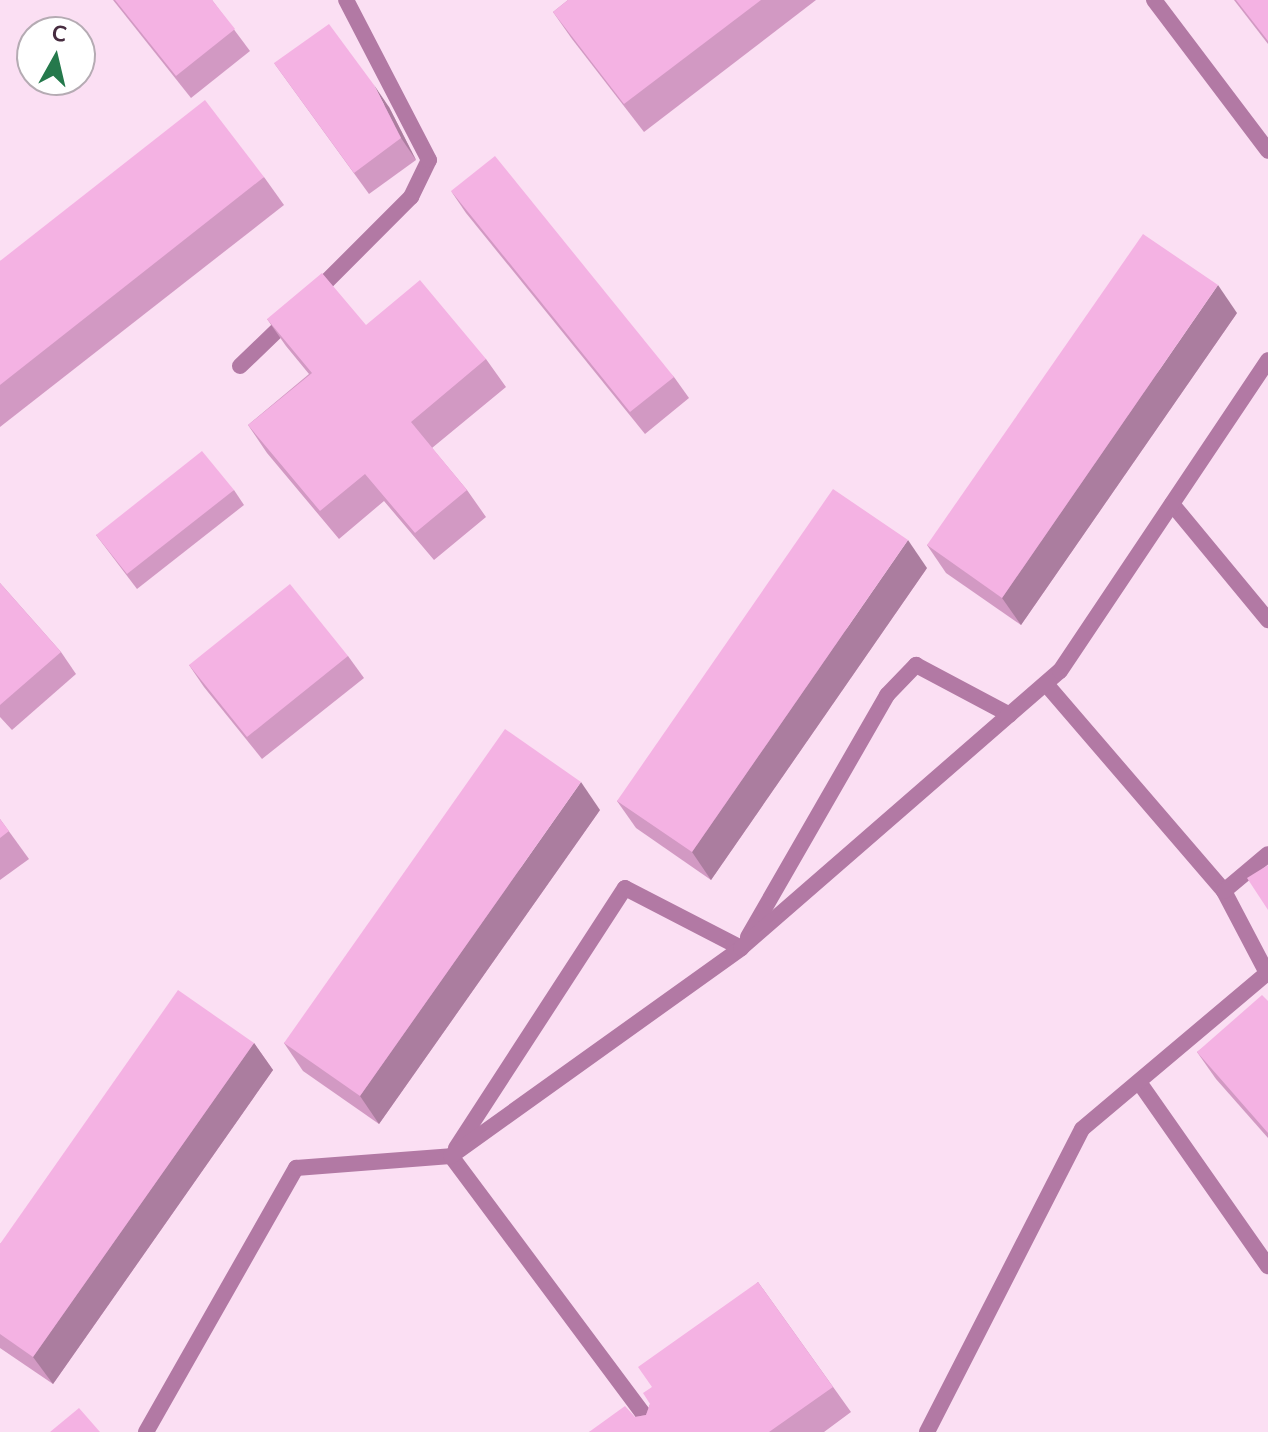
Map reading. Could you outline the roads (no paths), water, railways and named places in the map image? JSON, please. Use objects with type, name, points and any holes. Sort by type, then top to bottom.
[{"type":"lane","points":[[240,366],[411,197],[429,160],[346,0]]},
{"type":"lane","points":[[1154,0],[1268,151]]},
{"type":"lane","points":[[146,1432],[296,1168],[451,1156],[741,948],[1060,671],[1268,360]]},
{"type":"lane","points":[[1172,504],[1268,620]]},
{"type":"lane","points":[[741,948],[887,695],[916,665],[1010,715]]},
{"type":"lane","points":[[927,1432],[1082,1129],[1267,973],[1224,891],[1046,684]]},
{"type":"lane","points":[[1224,891],[1268,854]]},
{"type":"lane","points":[[451,1156],[625,888],[741,948]]},
{"type":"lane","points":[[1139,1082],[1268,1266]]},
{"type":"lane","points":[[451,1156],[627,1405],[657,1432]]}]
